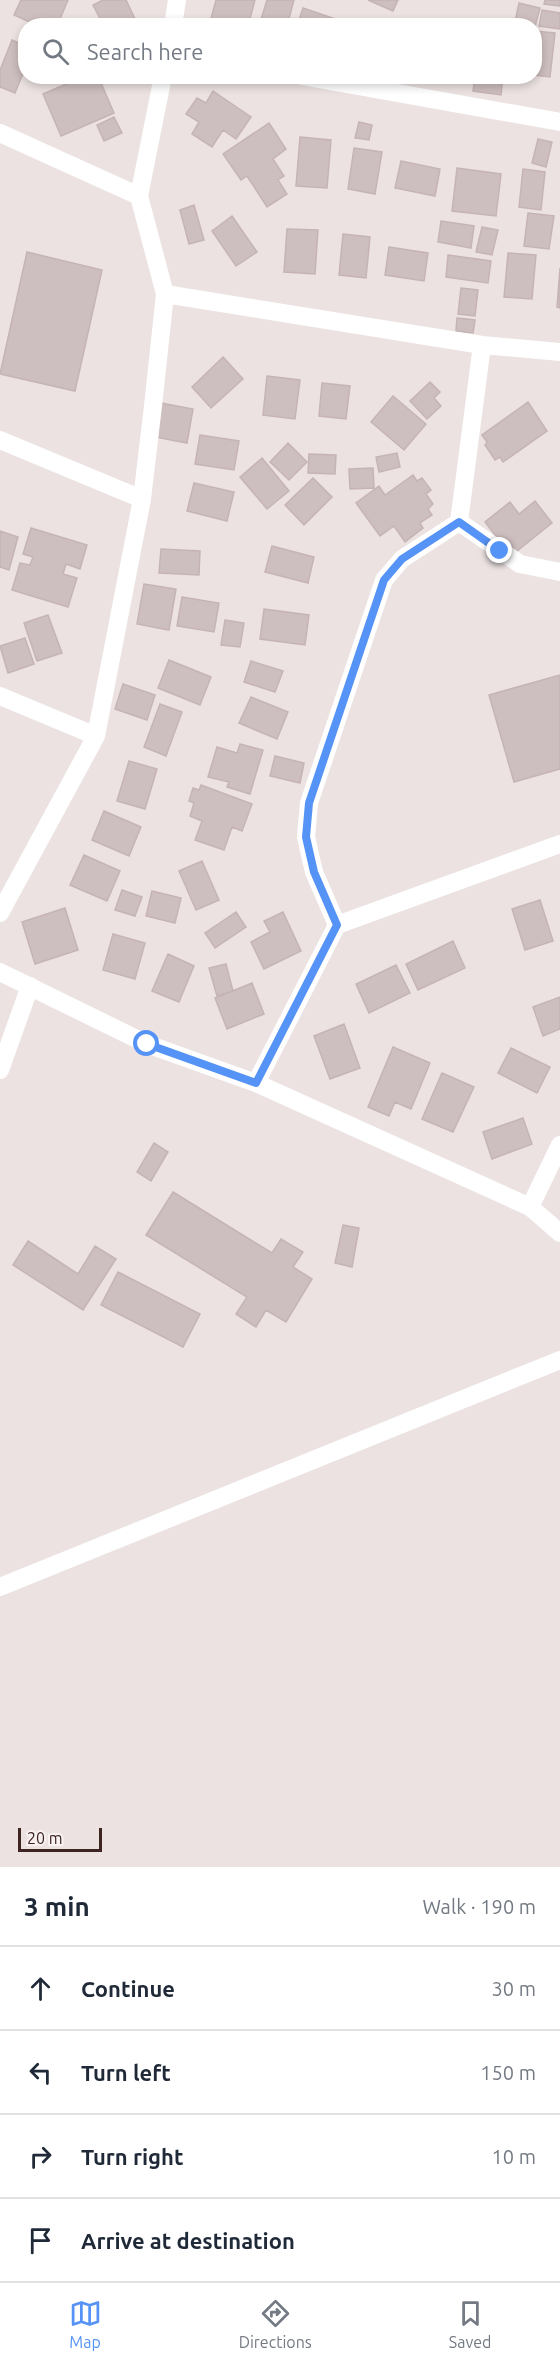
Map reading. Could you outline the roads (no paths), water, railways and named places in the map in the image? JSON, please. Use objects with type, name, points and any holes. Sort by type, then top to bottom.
[{"type":"street","points":[[174,18],[177,0]]},
{"type":"street","points":[[0,913],[96,736],[142,499],[165,294],[139,196],[161,84]]},
{"type":"street","points":[[347,84],[560,122]]},
{"type":"street","points":[[0,133],[139,196]]},
{"type":"street","points":[[165,294],[482,345],[560,352]]},
{"type":"street","points":[[337,925],[314,872],[306,837],[309,803],[384,580],[402,559],[459,522],[482,345]]},
{"type":"street","points":[[0,440],[142,499]]},
{"type":"street","points":[[459,522],[520,564],[560,572]]},
{"type":"street","points":[[0,696],[96,736]]},
{"type":"street","points":[[256,1083],[337,925],[560,844]]},
{"type":"street","points":[[0,972],[147,1044],[256,1083],[530,1208],[560,1233]]},
{"type":"street","points":[[0,1070],[30,986]]},
{"type":"street","points":[[530,1208],[560,1145]]},
{"type":"street","points":[[0,1587],[560,1360]]}]
